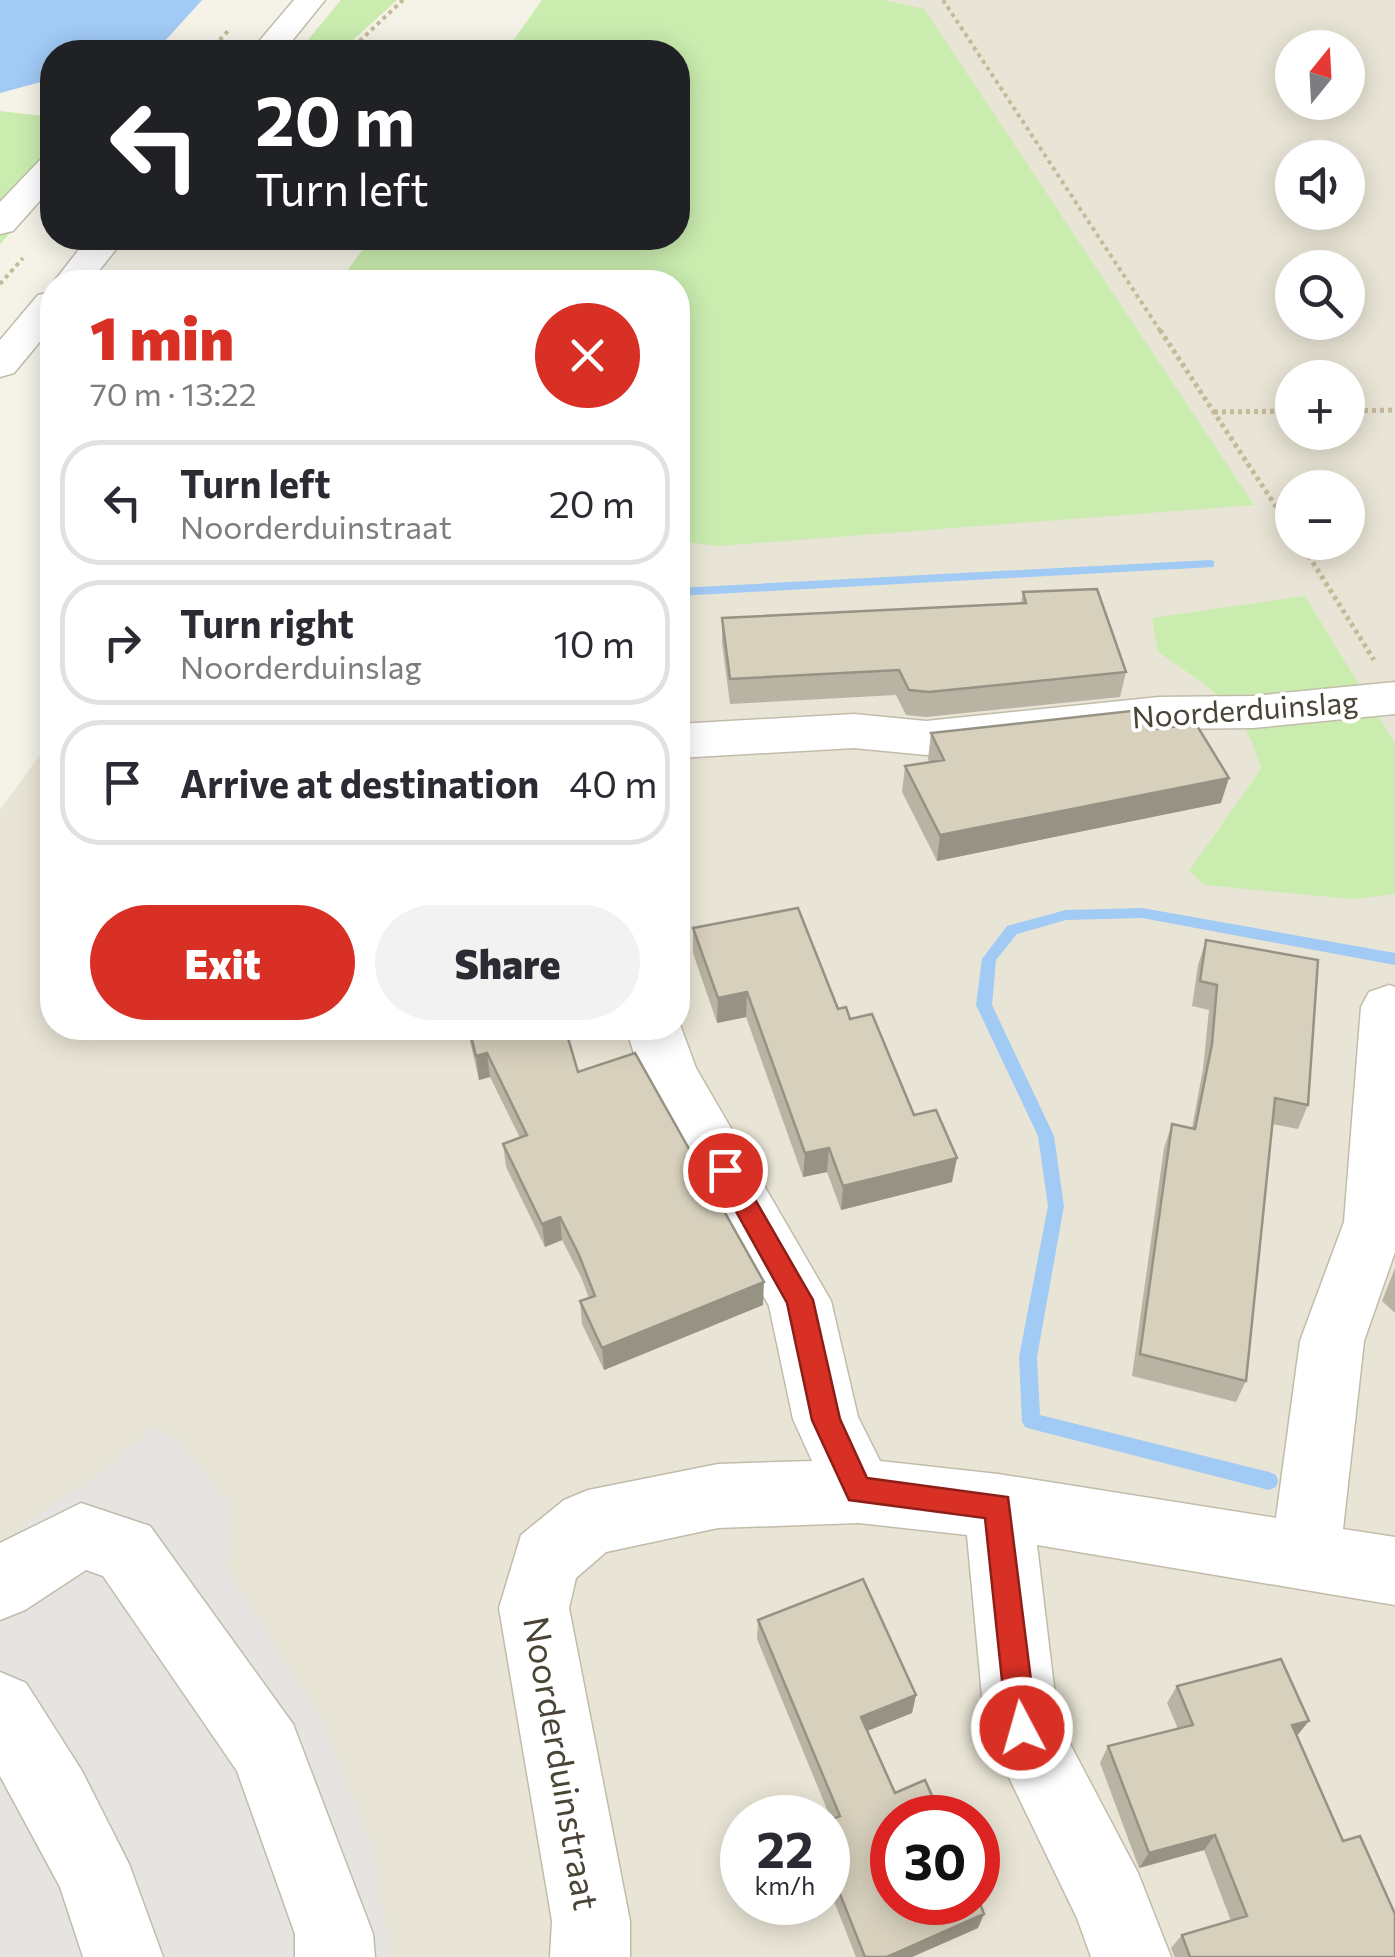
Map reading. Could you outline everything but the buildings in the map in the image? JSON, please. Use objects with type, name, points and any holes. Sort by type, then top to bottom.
[{"type":"street","points":[[276,40],[310,0]]},
{"type":"street","points":[[0,223],[40,179]]},
{"type":"street","points":[[80,270],[97,250]]},
{"type":"street","points":[[0,366],[40,318]]},
{"type":"street","name":"Noorderduinslag","points":[[690,740],[854,732],[926,738],[1159,714],[1254,712],[1390,687]]},
{"type":"street","points":[[1305,1558],[1332,1342],[1385,1222],[1389,1007]]},
{"type":"street","points":[[658,1040],[670,1072],[800,1300],[826,1420],[858,1491]]},
{"type":"street","name":"Noorderduinstraat","points":[[590,1957],[590,1921],[534,1608],[546,1559],[588,1524],[718,1496],[858,1491],[998,1506],[1395,1571]]},
{"type":"street","points":[[998,1506],[1022,1728],[1110,1901],[1131,1957]]},
{"type":"street","points":[[0,1586],[18,1571],[82,1536],[126,1550],[267,1750],[334,1934],[335,1957]]},
{"type":"street","points":[[0,1709],[42,1774],[111,1907],[124,1957]]},
{"type":"path","points":[[361,40],[403,0]]},
{"type":"path","points":[[942,0],[1275,505]]},
{"type":"path","points":[[1365,410],[1395,410]]},
{"type":"path","points":[[1214,412],[1275,411]]},
{"type":"path","points":[[1311,560],[1390,687]]},
{"type":"shaded area","points":[[589,0],[1395,0],[1395,1957],[0,1957],[0,810],[40,755],[40,1040],[690,1040],[690,270],[678,270],[678,250],[690,250],[690,40],[657,40]]},
{"type":"shaded area","points":[[154,1428],[176,1438],[231,1504],[226,1570],[319,1711],[373,1849],[391,1957],[0,1957],[0,1541],[100,1472]]},
{"type":"green space","points":[[341,0],[397,0],[353,40],[308,40]]},
{"type":"green space","points":[[542,0],[884,0],[924,9],[1254,505],[718,546],[690,542],[690,270],[348,270],[362,250],[690,250],[690,40],[514,40]]},
{"type":"green space","points":[[0,111],[40,116],[40,200],[0,244]]},
{"type":"green space","points":[[1305,596],[1395,744],[1395,894],[1352,899],[1205,885],[1189,871],[1261,769],[1246,729],[1223,700],[1158,652],[1152,618]]},
{"type":"water","points":[[0,0],[202,0],[166,40],[40,40],[40,82],[0,93]]},
{"type":"waterway","points":[[690,591],[1210,564]]},
{"type":"waterway","points":[[1269,1481],[1031,1421],[1028,1357],[1056,1206],[1046,1136],[984,1005],[989,959],[1012,930],[1066,915],[1142,913],[1395,959]]},
{"type":"route","points":[[725,1170],[800,1300],[826,1420],[858,1491],[998,1506],[1022,1728]]}]
